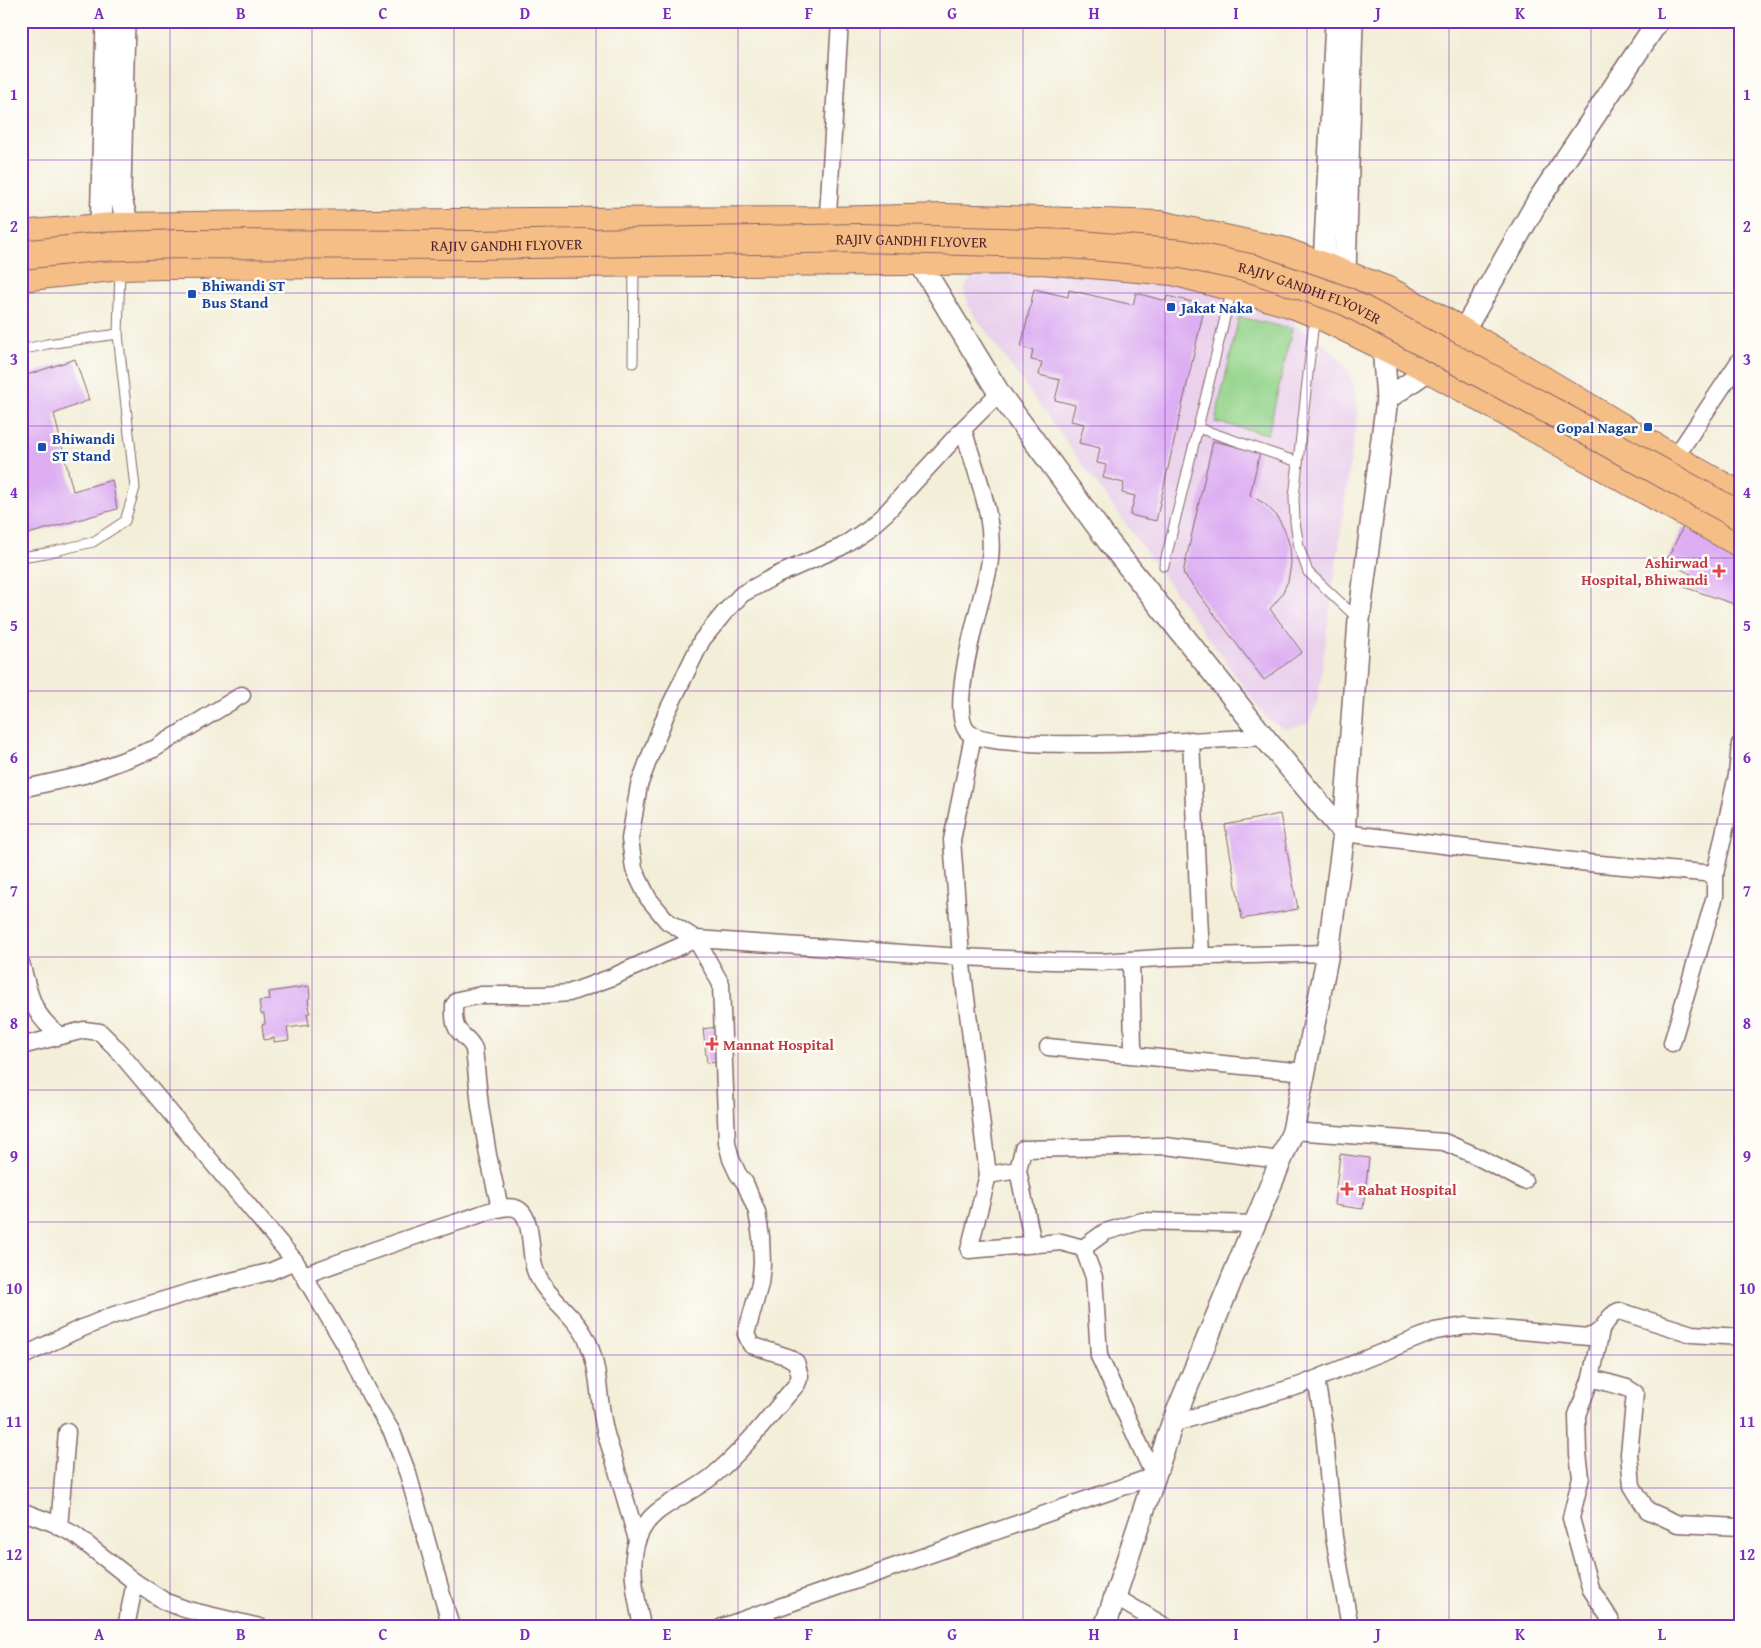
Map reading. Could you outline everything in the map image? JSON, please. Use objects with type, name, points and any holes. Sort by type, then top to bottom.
[{"type":"highway","points":[[21,235],[130,226],[828,221],[945,218],[1160,225],[1285,252],[1388,291],[1462,332],[1674,459],[1740,496]]},
{"type":"highway","name":"RAJIV GANDHI FLYOVER","points":[[21,256],[97,247],[178,244],[479,244],[860,238],[1070,244],[1182,254],[1254,269],[1346,301],[1562,416],[1740,516]]},
{"type":"highway","points":[[21,277],[120,267],[1042,260],[1173,271],[1287,302],[1383,346],[1430,369],[1740,544]]},
{"type":"street","points":[[107,21],[100,228],[120,267]]},
{"type":"street","points":[[120,267],[130,226],[121,205],[120,190],[124,21]]},
{"type":"street","points":[[825,262],[840,21]]},
{"type":"street","points":[[1335,270],[1336,21]]},
{"type":"street","points":[[1319,318],[1335,270],[1352,21]]},
{"type":"street","points":[[1387,399],[1430,369],[1462,332],[1539,199],[1658,21]]},
{"type":"street","points":[[895,220],[999,393],[1108,541],[1264,737],[1344,833],[1589,863],[1715,874]]},
{"type":"street","points":[[1105,1627],[1172,1424],[1293,1131],[1328,953],[1344,833],[1359,620],[1387,399],[1383,346],[1411,303]]},
{"type":"street","points":[[1652,494],[1740,360]]},
{"type":"street","points":[[642,1627],[633,1571],[637,1540],[644,1525],[657,1512],[713,1476],[730,1461],[797,1384],[800,1376],[796,1362],[788,1357],[751,1345],[747,1339],[748,1327],[760,1284],[762,1264],[761,1237],[757,1212],[745,1183],[738,1174],[731,1159],[727,1143],[721,984],[696,939],[668,921],[648,898],[634,869],[630,839],[639,784],[666,714],[702,640],[742,594],[774,576],[841,547],[870,528],[886,514],[963,429],[999,393]]},
{"type":"street","points":[[963,429],[987,509],[991,534],[988,574],[968,648],[963,686],[961,715],[967,730],[973,736],[1005,742],[1059,745],[1264,737]]},
{"type":"street","points":[[21,789],[84,775],[154,749],[242,695]]},
{"type":"street","points":[[973,736],[952,840],[961,957],[988,1175],[970,1250],[1061,1242],[1083,1248]]},
{"type":"street","points":[[1191,740],[1201,956]]},
{"type":"street","points":[[1672,1043],[1715,896],[1715,874],[1737,775],[1740,744]]},
{"type":"street","points":[[500,1208],[488,1155],[480,1106],[474,1049],[471,1042],[458,1030],[455,1024],[454,1005],[458,1000],[481,995],[569,993],[610,978],[696,939],[961,957],[1052,961],[1328,953]]},
{"type":"street","points":[[1131,960],[1133,1046],[1135,1053],[1140,1056]]},
{"type":"street","points":[[21,963],[30,993],[41,1019],[48,1027],[60,1035]]},
{"type":"street","points":[[21,1046],[84,1030],[100,1032],[115,1047],[295,1261],[350,1353],[370,1395],[392,1432],[408,1474],[451,1627]]},
{"type":"street","points":[[1048,1047],[1305,1072]]},
{"type":"street","points":[[1293,1131],[1444,1142],[1470,1153],[1524,1181]]},
{"type":"street","points":[[1033,1244],[1018,1170],[1023,1150],[1165,1146],[1281,1160]]},
{"type":"street","points":[[988,1175],[1018,1170]]},
{"type":"street","points":[[304,1276],[415,1235],[500,1208],[514,1208],[522,1212],[528,1225],[530,1251],[540,1280],[575,1320],[588,1341],[599,1379],[605,1428],[637,1540]]},
{"type":"street","points":[[1083,1248],[1105,1232],[1142,1221],[1255,1224]]},
{"type":"street","points":[[1083,1248],[1094,1277],[1099,1356],[1154,1476]]},
{"type":"street","points":[[22,1355],[114,1316],[210,1286],[269,1272],[295,1261]]},
{"type":"street","points":[[1172,1424],[1316,1379],[1435,1332],[1466,1326],[1590,1337],[1597,1334],[1612,1314],[1619,1311],[1692,1334],[1740,1337]]},
{"type":"street","points":[[1601,1330],[1591,1378],[1577,1415],[1578,1454],[1581,1477],[1571,1518],[1590,1588],[1610,1619],[1612,1627]]},
{"type":"street","points":[[1591,1378],[1627,1388],[1635,1393],[1629,1454],[1632,1486],[1647,1510],[1678,1524],[1740,1527]]},
{"type":"street","points":[[1316,1379],[1323,1420],[1334,1537],[1350,1627]]},
{"type":"street","points":[[59,1527],[67,1432]]},
{"type":"street","points":[[722,1627],[1154,1476]]},
{"type":"street","points":[[21,1511],[75,1535],[135,1582],[166,1602],[188,1610],[260,1627]]},
{"type":"street","points":[[126,1627],[135,1582]]},
{"type":"street","points":[[1115,1597],[1166,1627]]},
{"type":"lane","points":[[633,363],[634,263]]},
{"type":"lane","points":[[21,556],[46,553],[93,542],[125,521],[135,488],[118,334],[120,267]]},
{"type":"lane","points":[[1164,566],[1232,287]]},
{"type":"lane","points":[[1319,318],[1313,330],[1294,497],[1295,522],[1299,547],[1308,572],[1359,620]]},
{"type":"lane","points":[[21,350],[47,344],[118,334]]},
{"type":"lane","points":[[1198,428],[1298,462]]},
{"type":"shaded area","points":[[987,271],[1158,277],[1294,314],[1294,325],[1321,340],[1344,363],[1354,385],[1358,407],[1317,705],[1307,724],[1285,729],[1267,719],[969,308],[964,289],[972,275]]},
{"type":"green space","points":[[1239,317],[1292,329],[1268,434],[1215,422]]},
{"type":"building","points":[[1034,289],[1068,297],[1069,290],[1133,305],[1136,293],[1166,301],[1167,296],[1205,305],[1156,521],[1130,515],[1135,496],[1122,493],[1124,483],[1103,478],[1106,465],[1097,463],[1100,448],[1079,443],[1084,424],[1071,421],[1075,405],[1055,400],[1060,380],[1039,375],[1042,362],[1031,360],[1033,350],[1021,347]]},
{"type":"building","name":"Bhiwandi ST Stand","points":[[75,359],[89,400],[54,414],[73,491],[112,480],[117,509],[21,536],[21,505],[28,503],[25,496],[21,497],[21,377]]},
{"type":"building","points":[[1213,441],[1260,452],[1250,495],[1265,504],[1277,516],[1285,531],[1290,547],[1291,564],[1288,581],[1281,596],[1270,609],[1302,652],[1264,680],[1183,573]]},
{"type":"building","points":[[1683,527],[1740,554],[1740,606],[1684,587],[1691,574],[1666,562]]},
{"type":"building","points":[[1280,814],[1298,909],[1242,919],[1225,825]]},
{"type":"building","points":[[309,986],[310,1013],[307,1013],[309,1025],[287,1028],[289,1040],[274,1042],[274,1038],[264,1040],[262,1025],[265,1024],[264,1014],[261,1014],[259,1001],[270,1000],[269,992]]},
{"type":"building","points":[[716,1027],[720,1062],[707,1063],[703,1029]]},
{"type":"building","points":[[1340,1154],[1369,1158],[1363,1209],[1334,1205]]},
{"type":"place","name":"Bhiwandi ST Bus Stand","points":[[192,294]]},
{"type":"place","name":"Jakat Naka","points":[[1171,307]]},
{"type":"place","name":"Gopal Nagar","points":[[1648,427]]},
{"type":"place","name":"Bhiwandi ST Stand","points":[[42,447]]},
{"type":"place","name":"Ashirwad Hospital, Bhiwandi","points":[[1719,571]]},
{"type":"place","name":"Mannat Hospital","points":[[712,1044]]},
{"type":"place","name":"Rahat Hospital","points":[[1347,1189]]}]
